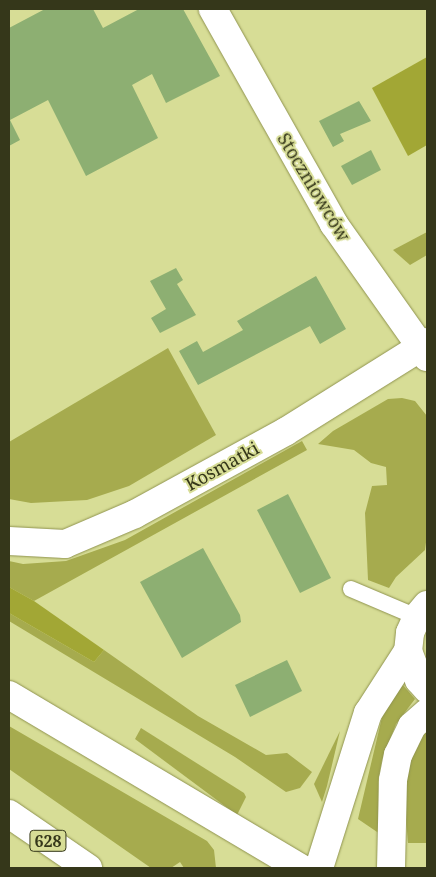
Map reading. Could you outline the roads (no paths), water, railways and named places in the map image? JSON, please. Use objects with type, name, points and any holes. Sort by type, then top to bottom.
[{"type":"street","name":"Stoczniowców","points":[[213,9],[334,224],[425,348]]},
{"type":"street","name":"Kosmatki","points":[[9,541],[64,544],[135,514],[284,432],[425,348]]},
{"type":"street","points":[[319,868],[368,713],[408,651],[410,633],[422,611]]},
{"type":"street","points":[[408,651],[419,680],[427,689]]},
{"type":"street","points":[[9,695],[300,868]]},
{"type":"street","points":[[391,868],[392,780],[398,755],[412,726],[427,713]]},
{"type":"street","name":"628","points":[[9,814],[88,868]]},
{"type":"lane","points":[[351,589],[422,611]]}]
